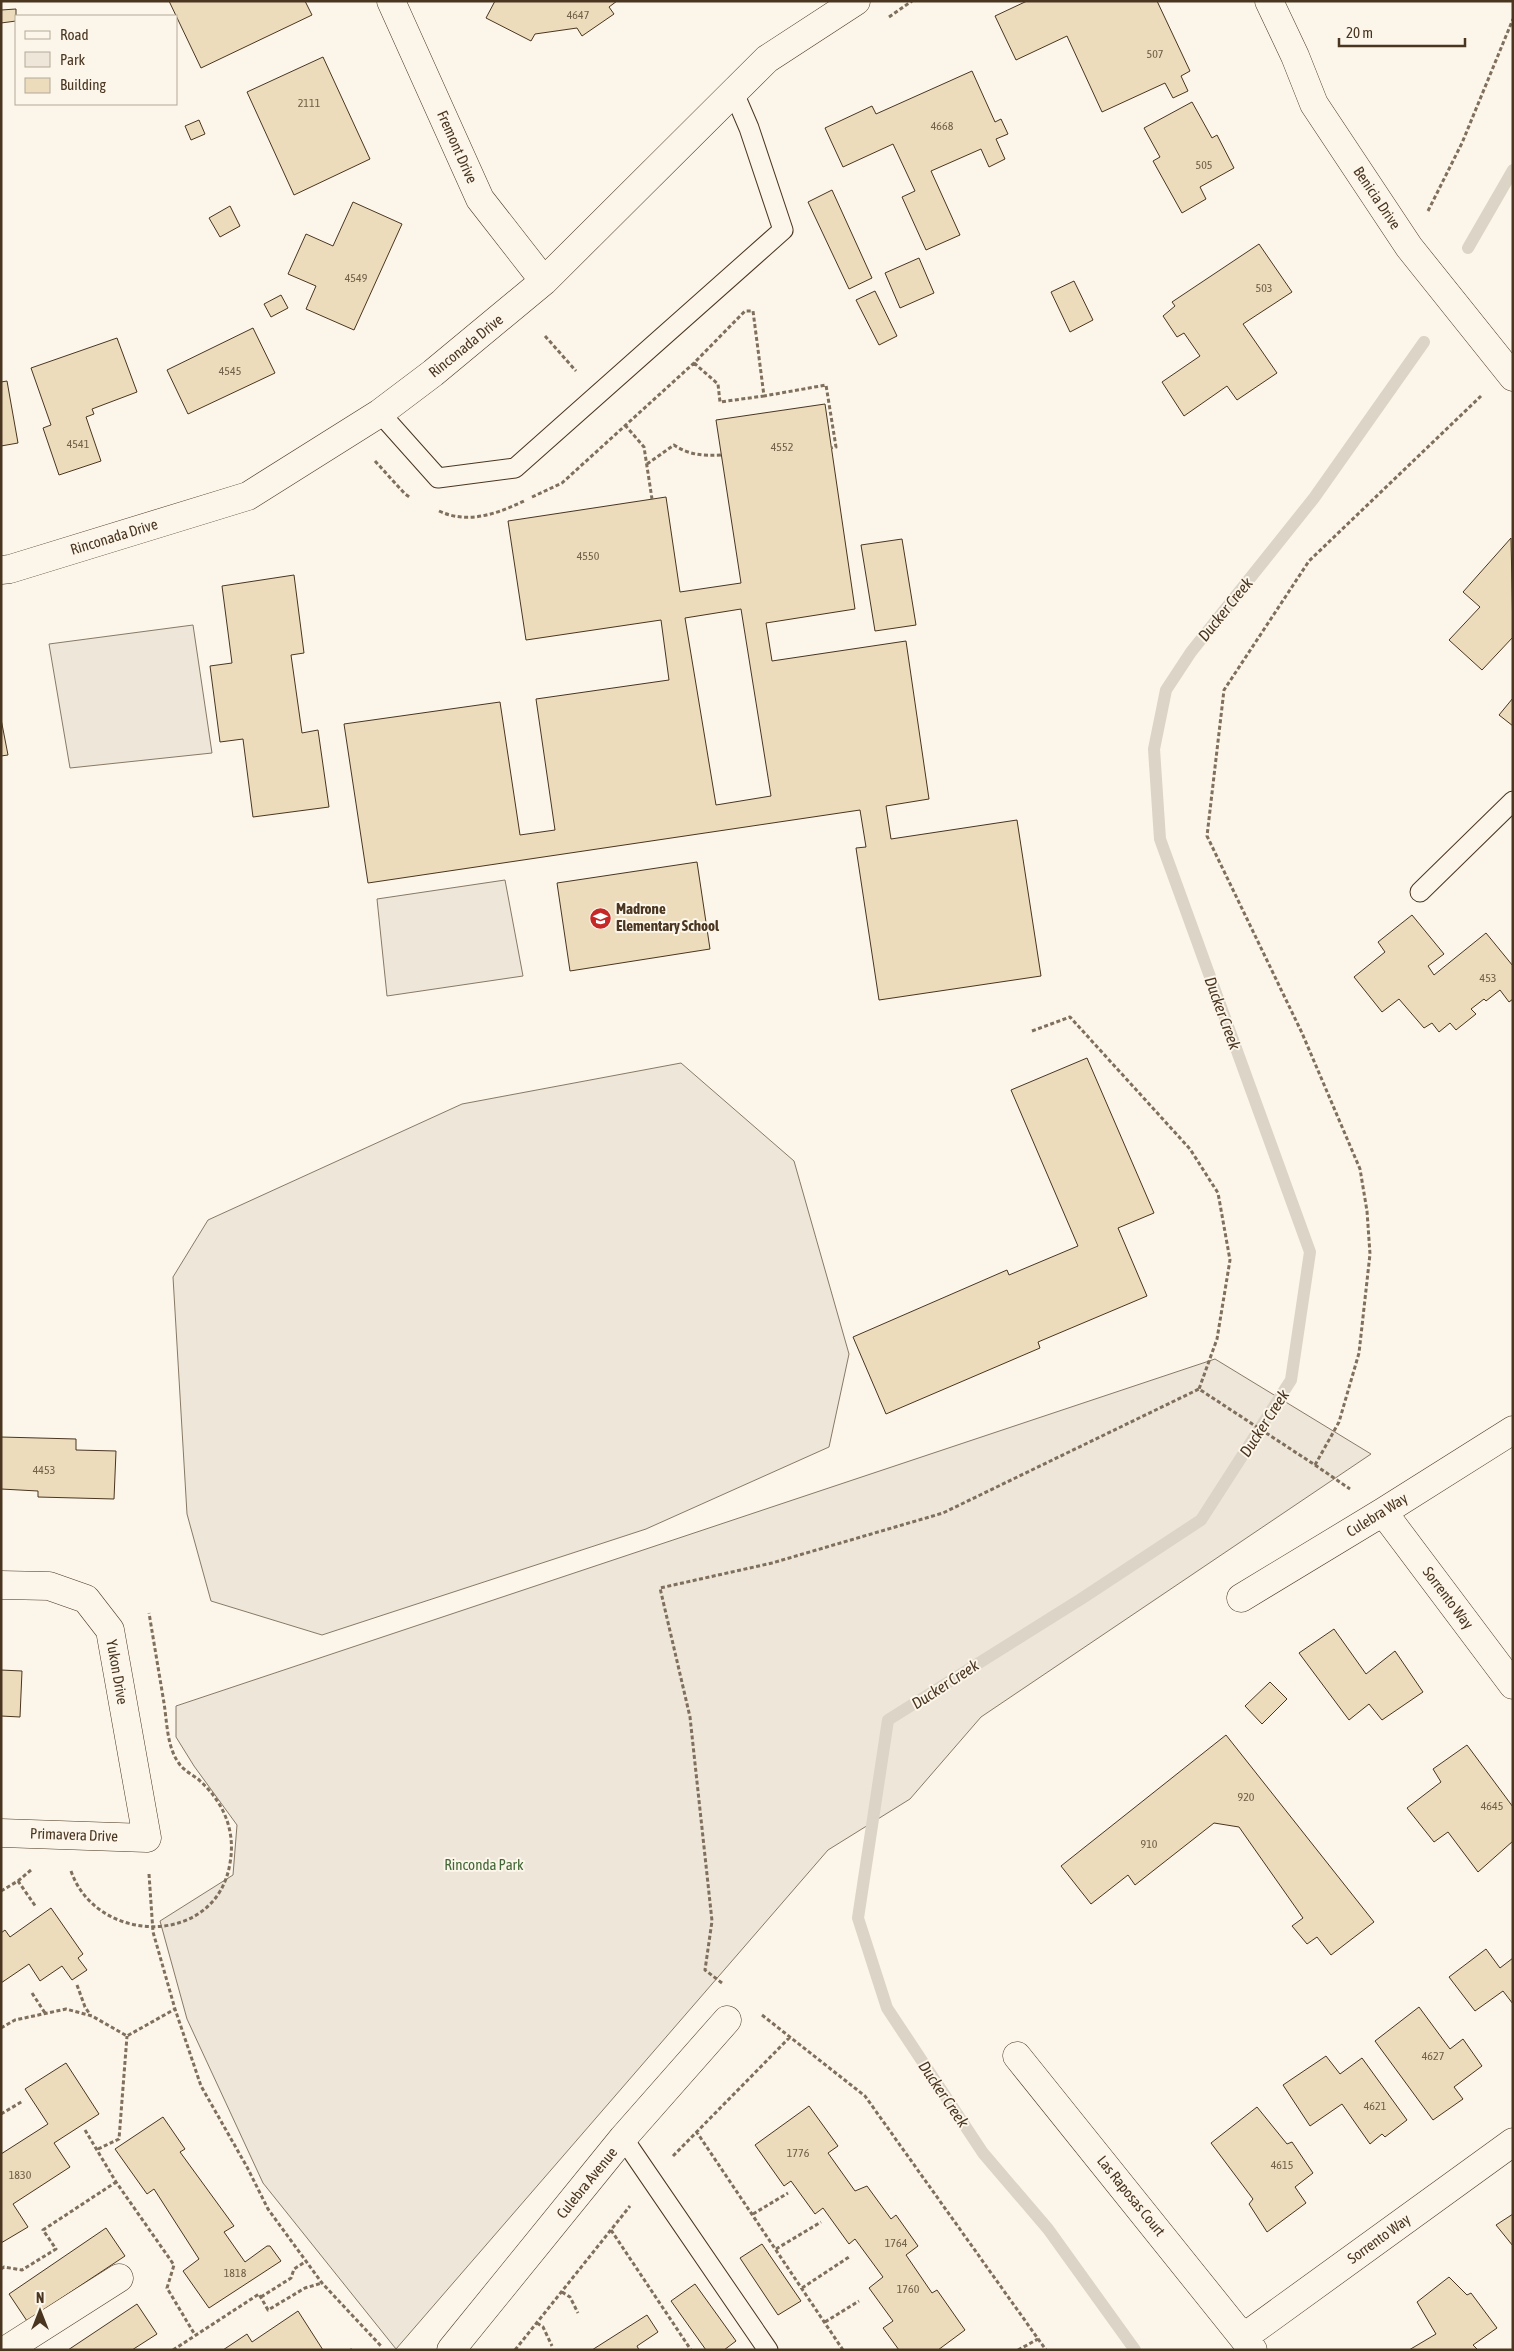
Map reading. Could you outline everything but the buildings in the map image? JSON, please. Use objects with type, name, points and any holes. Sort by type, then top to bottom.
[{"type":"street","name":"Fremont Drive","points":[[391,1],[480,199],[544,281]]},
{"type":"street","name":"Rinconada Drive","points":[[1,570],[10,569],[248,496],[380,413],[544,281],[767,59],[856,1]]},
{"type":"street","name":"Benicia Drive","points":[[1269,1],[1295,56],[1314,104],[1409,247],[1510,374]]},
{"type":"street","name":"Culebra Way","points":[[1241,1598],[1513,1430]]},
{"type":"street","name":"Sorrento Way","points":[[1383,1512],[1513,1685]]},
{"type":"street","name":"Yukon Drive","points":[[1,1585],[49,1586],[86,1599],[110,1630],[147,1838]]},
{"type":"street","name":"Primavera Drive","points":[[1,1833],[147,1838]]},
{"type":"street","name":"Culebra Avenue","points":[[451,2350],[623,2138],[727,2020]]},
{"type":"street","name":"Las Raposas Court","points":[[1017,2056],[1249,2343]]},
{"type":"street","name":"Sorrento Way","points":[[1249,2343],[1513,2142]]},
{"type":"street","points":[[6,2350],[119,2278]]},
{"type":"lane","points":[[380,413],[438,478],[515,468],[783,230],[749,128],[734,93]]},
{"type":"lane","points":[[1420,892],[1513,801]]},
{"type":"lane","points":[[623,2138],[768,2350]]},
{"type":"path","points":[[1409,247],[1462,143],[1513,19]]},
{"type":"path","points":[[753,311],[764,396]]},
{"type":"path","points":[[545,336],[582,377]]},
{"type":"path","points":[[694,363],[718,384],[720,402],[826,385],[836,447],[832,448]]},
{"type":"path","points":[[1199,1390],[1315,1465],[1339,1422],[1359,1353],[1370,1254],[1367,1211],[1360,1169],[1310,1051],[1207,836],[1224,690],[1309,561],[1510,374]]},
{"type":"path","points":[[625,426],[644,447],[652,499]]},
{"type":"path","points":[[646,464],[674,445],[686,453],[721,455]]},
{"type":"path","points":[[725,1985],[705,1970],[712,1921],[690,1717],[660,1588],[772,1563],[943,1513],[1199,1390],[1217,1340],[1230,1260],[1218,1193],[1190,1149],[1070,1017],[1032,1031]]},
{"type":"path","points":[[147,1838],[153,1932],[175,2009],[202,2086],[268,2209],[322,2283],[381,2346]]},
{"type":"path","points":[[1,1891],[18,1881],[36,1907]]},
{"type":"path","points":[[77,1984],[85,2007],[92,2016]]},
{"type":"path","points":[[32,1993],[45,2013]]},
{"type":"path","points":[[1,2028],[15,2020],[66,2009],[92,2016],[127,2036]]},
{"type":"path","points":[[127,2036],[175,2009]]},
{"type":"path","points":[[760,2013],[865,2096],[1046,2350]]},
{"type":"path","points":[[97,2149],[119,2139],[127,2036]]},
{"type":"path","points":[[1,2114],[23,2101]]},
{"type":"path","points":[[85,2130],[116,2182],[174,2265],[167,2288],[195,2335]]},
{"type":"path","points":[[696,2131],[843,2350]]},
{"type":"path","points":[[1,2269],[4,2267],[22,2270],[56,2249],[43,2230],[116,2182]]},
{"type":"path","points":[[753,2214],[788,2193]]},
{"type":"path","points":[[776,2249],[822,2222]]},
{"type":"path","points":[[611,2230],[691,2350]]},
{"type":"path","points":[[802,2288],[849,2257]]},
{"type":"path","points":[[261,2297],[291,2278],[294,2269],[305,2262]]},
{"type":"path","points":[[173,2350],[259,2294],[268,2310],[305,2288],[322,2283]]},
{"type":"path","points":[[562,2292],[570,2297],[578,2313]]},
{"type":"path","points":[[825,2322],[859,2301]]},
{"type":"path","points":[[538,2322],[543,2327],[552,2346]]},
{"type":"path","points":[[1018,2350],[1038,2339]]},
{"type":"green space","points":[[193,625],[212,753],[70,768],[49,644]]},
{"type":"green space","points":[[505,880],[523,976],[387,996],[377,899]]},
{"type":"green space","points":[[681,1063],[794,1161],[849,1354],[829,1447],[646,1529],[322,1635],[211,1601],[187,1514],[173,1277],[208,1220],[462,1104]]},
{"type":"green space","name":"Rinconda Park","points":[[1215,1359],[1371,1454],[981,1717],[910,1799],[828,1850],[396,2349],[263,2183],[187,2019],[160,1921],[233,1875],[237,1825],[194,1766],[176,1737],[176,1706]]},
{"type":"waterway","name":"Ducker Creek","points":[[1468,248],[1513,170]]},
{"type":"waterway","name":"Ducker Creek","points":[[1135,2350],[1048,2229],[983,2153],[887,2008],[858,1918],[888,1720],[1081,1599],[1201,1520],[1291,1380],[1310,1252],[1160,839],[1154,749],[1166,690],[1191,652],[1314,498],[1424,342]]},
{"type":"place","name":"Madrone Elementary School","points":[[600,918]]}]
